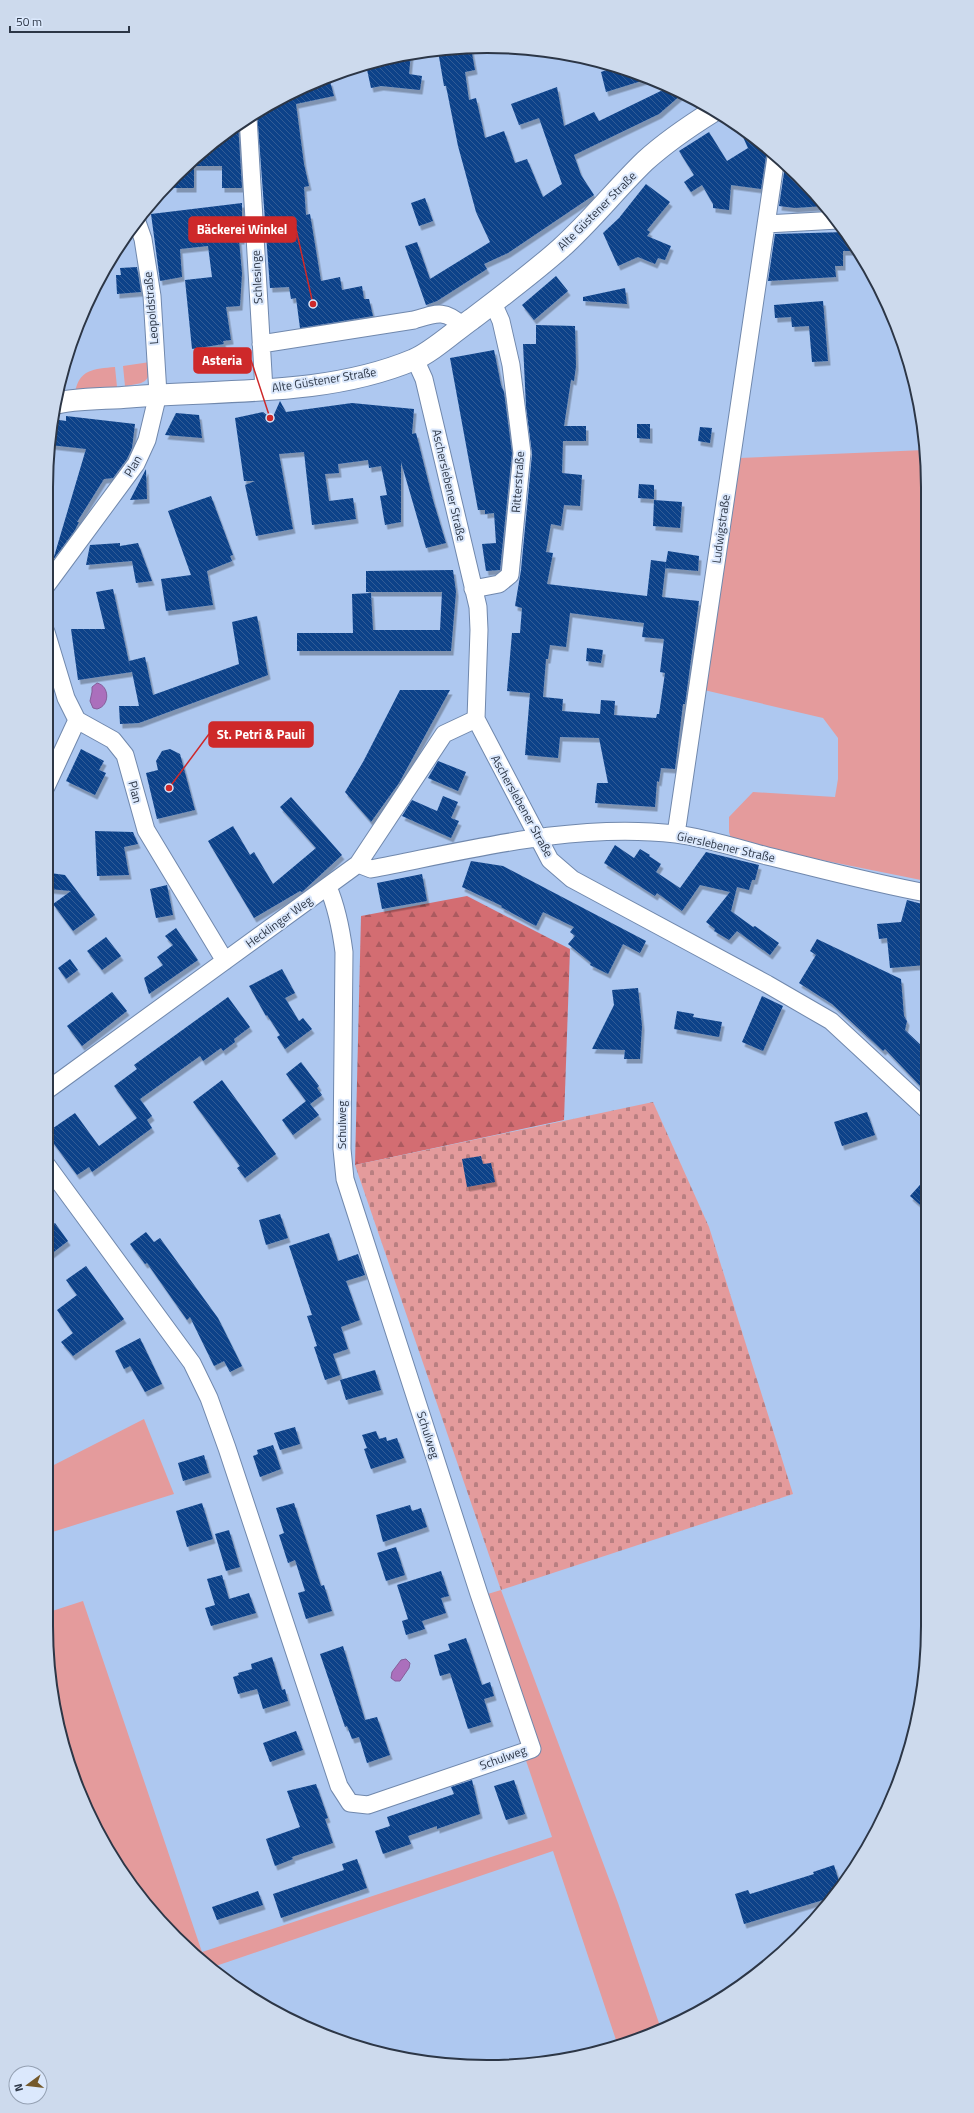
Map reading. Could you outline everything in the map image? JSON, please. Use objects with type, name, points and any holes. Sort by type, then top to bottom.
[{"type":"main road","name":"Alte Güstener Straße","points":[[61,403],[158,394],[264,390],[343,380],[384,370],[415,359],[463,326],[561,248],[608,202],[644,162],[673,137],[709,114]]},
{"type":"street","name":"Schlesinge","points":[[248,124],[264,390]]},
{"type":"street","name":"Ludwigstraße","points":[[676,834],[775,163]]},
{"type":"street","points":[[766,224],[829,221]]},
{"type":"street","name":"Leopoldstraße","points":[[139,228],[143,239],[152,296],[158,394]]},
{"type":"street","name":"Ritterstraße","points":[[473,589],[499,584],[510,575],[522,453],[511,365],[501,321],[493,303]]},
{"type":"street","points":[[261,344],[414,320],[438,312],[451,315],[463,326]]},
{"type":"street","name":"Ascherslebener Straße","points":[[415,359],[424,379],[478,607],[479,630],[476,719],[550,860],[572,879],[760,980],[831,1021],[921,1104]]},
{"type":"street","name":"Plan","points":[[53,577],[136,464],[147,440],[158,394]]},
{"type":"street","points":[[53,655],[66,698],[77,720],[53,772]]},
{"type":"street","name":"Hecklinger Weg","points":[[53,1086],[358,864],[444,734],[476,719]]},
{"type":"street","name":"Plan","points":[[77,720],[113,740],[126,754],[146,830],[225,961]]},
{"type":"street","name":"Gierslebener Straße","points":[[358,864],[371,868],[539,838],[588,832],[676,834],[711,841],[870,882],[921,892]]},
{"type":"street","name":"Schulweg","points":[[53,1174],[192,1364],[209,1398],[228,1448],[339,1786],[350,1803],[368,1805],[532,1748],[479,1594],[345,1179],[342,1149],[344,952],[339,919],[328,887]]},
{"type":"green space","points":[[150,362],[149,375],[145,381],[125,386],[123,366]]},
{"type":"green space","points":[[115,367],[117,387],[75,393],[80,379],[84,375],[94,370]]},
{"type":"green space","points":[[919,450],[921,487],[921,880],[732,842],[729,832],[729,817],[753,792],[835,797],[838,779],[838,738],[823,718],[704,690],[739,458]]},
{"type":"green space","points":[[467,896],[570,949],[564,1120],[355,1165],[361,916]]},
{"type":"green space","points":[[653,1102],[709,1227],[793,1494],[501,1590],[355,1165]]},
{"type":"green space","points":[[144,1419],[174,1494],[53,1532],[53,1465]]},
{"type":"green space","points":[[501,1590],[618,1903],[659,2024],[653,2027],[616,2040],[553,1851],[217,1965],[180,1933],[143,1890],[111,1843],[86,1792],[76,1766],[61,1711],[54,1654],[53,1626],[53,1611],[83,1601],[202,1952],[552,1837],[471,1599]]},
{"type":"shaded area","points":[[97,683],[104,688],[107,696],[104,704],[97,709],[93,708],[90,701],[92,687]]},
{"type":"shaded area","points":[[406,1659],[410,1663],[409,1668],[400,1681],[395,1681],[391,1678],[392,1672],[401,1660]]},
{"type":"building","points":[[472,54],[475,70],[465,72],[469,100],[476,98],[485,138],[504,131],[515,163],[527,159],[543,197],[562,184],[539,118],[519,125],[511,104],[557,87],[564,126],[594,112],[599,121],[662,90],[678,98],[659,114],[574,155],[581,175],[594,195],[508,253],[484,264],[487,269],[437,301],[426,305],[405,246],[417,242],[430,279],[490,242],[476,212],[458,146],[446,86],[444,86],[439,56]]},
{"type":"building","points":[[410,60],[409,74],[422,76],[420,90],[381,86],[371,88],[367,70],[402,61]]},
{"type":"building","points":[[606,70],[641,81],[606,92],[601,72]]},
{"type":"building","points":[[330,82],[334,96],[296,104],[304,164],[309,186],[304,187],[306,215],[310,214],[321,281],[340,277],[342,290],[362,286],[364,299],[369,299],[373,316],[300,328],[296,298],[291,299],[289,287],[270,288],[258,119],[295,98]]},
{"type":"building","points":[[239,132],[242,188],[222,188],[222,166],[195,166]]},
{"type":"building","points":[[709,132],[727,161],[748,148],[743,137],[766,155],[761,189],[731,185],[729,210],[713,208],[713,204],[702,185],[691,192],[684,182],[694,175],[679,151]]},
{"type":"building","points":[[194,167],[194,188],[174,188],[180,180]]},
{"type":"building","points":[[784,171],[817,206],[795,208],[779,206]]},
{"type":"building","points":[[646,184],[670,202],[647,230],[650,232],[647,236],[671,246],[665,260],[658,258],[655,264],[638,257],[618,266],[603,233],[619,218]]},
{"type":"building","points":[[425,198],[433,221],[419,226],[411,203]]},
{"type":"building","points":[[242,203],[242,240],[239,240],[242,273],[240,306],[226,307],[231,340],[223,341],[224,344],[192,349],[185,280],[212,277],[208,246],[180,249],[182,277],[160,281],[151,214]]},
{"type":"building","points":[[838,232],[851,251],[843,251],[843,266],[835,266],[836,277],[768,281],[775,234]]},
{"type":"building","points":[[137,267],[141,292],[117,294],[116,275],[121,275],[120,268]]},
{"type":"building","points":[[556,276],[568,291],[534,320],[522,305]]},
{"type":"building","points":[[625,288],[627,304],[583,301],[583,297]]},
{"type":"building","points":[[823,301],[828,361],[812,362],[809,326],[792,327],[791,317],[775,318],[774,305]]},
{"type":"building","points":[[536,325],[575,326],[576,366],[574,381],[571,380],[564,426],[586,426],[586,441],[563,441],[562,473],[582,475],[580,506],[564,505],[561,526],[551,524],[546,552],[553,553],[547,584],[647,596],[651,560],[666,562],[662,597],[699,601],[685,704],[683,704],[675,769],[661,768],[659,782],[657,781],[655,807],[595,803],[597,783],[608,783],[599,738],[560,737],[558,758],[525,755],[530,693],[507,691],[512,633],[520,633],[522,608],[515,606],[521,570],[532,454],[526,407],[523,344],[536,344]],"holes":[[[570,613],[644,623],[642,637],[664,639],[660,672],[665,673],[659,714],[657,714],[656,718],[614,715],[615,701],[601,700],[600,714],[562,711],[563,699],[543,697],[546,659],[548,659],[550,645],[566,647]]]},
{"type":"building","points":[[494,350],[501,385],[504,392],[512,453],[500,570],[486,571],[482,544],[496,543],[494,513],[485,514],[485,510],[478,510],[450,358]]},
{"type":"building","points":[[280,401],[286,412],[352,403],[414,409],[412,434],[416,433],[433,500],[446,543],[426,548],[401,462],[401,522],[385,525],[380,496],[387,495],[381,466],[369,468],[368,460],[338,464],[339,473],[325,474],[329,501],[353,498],[356,519],[312,525],[304,452],[279,454],[293,529],[256,536],[245,485],[255,481],[244,481],[235,418],[263,412],[272,419]]},
{"type":"building","points":[[176,413],[199,415],[202,438],[165,435]]},
{"type":"building","points":[[66,416],[135,424],[132,448],[127,459],[113,478],[104,479],[77,522],[79,522],[75,530],[53,560],[86,449],[55,446],[58,420],[66,421]]},
{"type":"building","points":[[637,424],[650,424],[650,439],[637,438]]},
{"type":"building","points":[[700,427],[712,428],[710,443],[698,441]]},
{"type":"building","points":[[146,469],[147,499],[130,500]]},
{"type":"building","points":[[639,484],[654,485],[654,499],[638,498]]},
{"type":"building","points":[[211,496],[233,555],[230,556],[232,561],[207,571],[213,605],[166,611],[161,579],[191,575],[168,511]]},
{"type":"building","points":[[654,500],[682,502],[680,528],[653,526]]},
{"type":"building","points":[[120,543],[120,546],[138,543],[152,581],[136,583],[132,561],[86,565],[90,545]]},
{"type":"building","points":[[668,551],[699,556],[698,571],[665,568]]},
{"type":"building","points":[[453,570],[456,592],[451,651],[297,651],[297,633],[353,633],[352,594],[371,593],[373,630],[440,630],[442,592],[366,592],[366,571]]},
{"type":"building","points":[[113,589],[130,667],[129,661],[145,657],[153,695],[239,664],[232,622],[257,616],[268,675],[139,723],[120,724],[119,706],[139,706],[132,672],[78,680],[71,629],[105,629],[96,592]]},
{"type":"building","points":[[587,648],[603,650],[601,663],[586,661]]},
{"type":"building","points":[[400,690],[450,690],[399,783],[371,822],[345,792],[363,762]]},
{"type":"building","points":[[81,749],[104,761],[99,770],[106,773],[95,795],[66,781]]},
{"type":"building","points":[[170,749],[180,754],[195,810],[157,819],[146,773],[158,770],[156,761],[162,751]]},
{"type":"building","points":[[438,761],[466,772],[458,791],[428,778]]},
{"type":"building","points":[[443,796],[458,802],[451,818],[459,821],[451,838],[402,816],[412,800],[437,811]]},
{"type":"building","points":[[291,797],[342,855],[302,892],[300,891],[254,918],[208,841],[233,826],[250,855],[254,852],[273,884],[316,848],[280,807]]},
{"type":"building","points":[[95,831],[133,832],[138,844],[124,847],[129,875],[97,876]]},
{"type":"building","points":[[615,845],[634,858],[640,849],[650,855],[649,856],[661,864],[656,872],[680,888],[706,852],[759,865],[755,880],[752,880],[749,890],[737,887],[731,911],[779,943],[770,955],[737,931],[729,940],[714,931],[715,929],[706,922],[730,892],[700,885],[682,911],[657,893],[655,896],[604,863]]},
{"type":"building","points":[[471,861],[503,866],[646,941],[640,953],[623,944],[608,974],[590,965],[591,963],[568,944],[575,936],[570,932],[574,927],[543,912],[536,926],[501,907],[502,906],[462,887]]},
{"type":"building","points":[[53,873],[65,875],[95,915],[73,931],[53,904],[71,891],[53,889]]},
{"type":"building","points":[[422,874],[427,901],[382,909],[377,883]]},
{"type":"building","points":[[167,885],[173,915],[156,918],[150,889]]},
{"type":"building","points":[[907,900],[921,904],[921,965],[890,968],[887,938],[879,939],[877,924],[901,922]]},
{"type":"building","points":[[176,928],[198,960],[149,994],[144,978],[163,965],[157,957],[173,945],[165,936]]},
{"type":"building","points":[[106,937],[121,956],[102,970],[87,951]]},
{"type":"building","points":[[817,939],[901,979],[904,1016],[907,1021],[905,1030],[921,1045],[921,1087],[885,1049],[883,1051],[832,1004],[799,983],[816,955],[810,951]]},
{"type":"building","points":[[70,959],[78,970],[66,979],[58,968]]},
{"type":"building","points":[[282,969],[295,993],[285,998],[299,1021],[303,1018],[312,1029],[285,1049],[277,1037],[280,1035],[267,1015],[266,1016],[249,986]]},
{"type":"building","points":[[638,988],[642,1026],[640,1059],[624,1059],[625,1050],[592,1049],[614,1005],[612,990]]},
{"type":"building","points":[[112,992],[127,1011],[82,1046],[67,1026]]},
{"type":"building","points":[[762,996],[783,1006],[763,1051],[742,1042]]},
{"type":"building","points":[[228,997],[250,1027],[234,1039],[235,1042],[223,1051],[221,1048],[203,1061],[200,1056],[140,1099],[152,1116],[147,1120],[152,1128],[92,1172],[89,1167],[77,1175],[53,1142],[53,1128],[75,1113],[99,1146],[137,1118],[114,1086],[137,1069],[134,1065]]},
{"type":"building","points":[[677,1011],[694,1014],[693,1017],[722,1022],[719,1037],[674,1029]]},
{"type":"building","points":[[301,1062],[319,1086],[317,1088],[322,1095],[310,1104],[319,1115],[293,1135],[282,1120],[306,1101],[286,1074]]},
{"type":"building","points":[[222,1080],[276,1154],[245,1178],[237,1168],[240,1166],[193,1102]]},
{"type":"building","points":[[867,1112],[875,1135],[842,1146],[834,1122]]},
{"type":"building","points":[[481,1156],[483,1164],[491,1163],[495,1182],[467,1187],[462,1159]]},
{"type":"building","points":[[921,1184],[921,1206],[910,1196]]},
{"type":"building","points":[[280,1214],[288,1238],[266,1245],[259,1220]]},
{"type":"building","points":[[55,1223],[68,1241],[53,1253],[53,1225]]},
{"type":"building","points":[[146,1232],[154,1242],[160,1238],[218,1318],[242,1366],[230,1372],[224,1361],[214,1366],[190,1317],[187,1320],[147,1263],[145,1264],[130,1244]]},
{"type":"building","points":[[329,1233],[338,1261],[358,1254],[365,1275],[346,1281],[360,1320],[341,1327],[348,1349],[333,1354],[340,1375],[325,1380],[314,1347],[317,1346],[307,1316],[312,1315],[289,1246]]},
{"type":"building","points":[[86,1266],[124,1319],[73,1356],[61,1342],[73,1333],[57,1310],[77,1295],[66,1280]]},
{"type":"building","points":[[140,1338],[162,1384],[145,1392],[130,1366],[124,1369],[115,1351]]},
{"type":"building","points":[[375,1370],[381,1390],[346,1400],[340,1380]]},
{"type":"building","points":[[295,1427],[300,1444],[280,1450],[274,1433]]},
{"type":"building","points":[[376,1431],[379,1439],[386,1437],[387,1441],[397,1438],[404,1458],[371,1469],[364,1449],[367,1448],[362,1435]]},
{"type":"building","points":[[273,1445],[281,1469],[260,1477],[253,1456],[258,1454],[257,1450]]},
{"type":"building","points":[[204,1455],[209,1473],[183,1481],[178,1463]]},
{"type":"building","points":[[202,1503],[213,1539],[187,1547],[176,1511]]},
{"type":"building","points":[[294,1503],[321,1586],[324,1585],[332,1611],[306,1619],[298,1593],[305,1591],[295,1560],[288,1563],[279,1535],[284,1533],[276,1508]]},
{"type":"building","points":[[410,1505],[412,1511],[421,1508],[427,1527],[383,1542],[376,1515]]},
{"type":"building","points":[[229,1530],[240,1567],[226,1571],[215,1534]]},
{"type":"building","points":[[396,1547],[405,1575],[386,1581],[377,1553]]},
{"type":"building","points":[[441,1571],[449,1596],[441,1598],[446,1613],[422,1621],[425,1629],[406,1635],[402,1621],[408,1619],[397,1585]]},
{"type":"building","points":[[222,1575],[229,1599],[249,1593],[256,1613],[211,1626],[205,1608],[215,1605],[207,1579]]},
{"type":"building","points":[[466,1638],[482,1685],[490,1682],[494,1696],[484,1699],[491,1722],[468,1729],[450,1673],[440,1676],[434,1655],[450,1650],[448,1644]]},
{"type":"building","points":[[343,1646],[365,1720],[377,1717],[390,1755],[367,1763],[359,1737],[352,1739],[347,1726],[345,1727],[320,1654]]},
{"type":"building","points":[[272,1657],[282,1690],[285,1689],[288,1701],[263,1709],[257,1689],[238,1694],[233,1677],[239,1675],[238,1673],[252,1669],[251,1664]]},
{"type":"building","points":[[296,1731],[303,1750],[270,1762],[263,1743]]},
{"type":"building","points":[[472,1780],[480,1814],[437,1829],[437,1826],[408,1836],[411,1844],[383,1854],[375,1831],[390,1826],[387,1817],[454,1794],[451,1787]]},
{"type":"building","points":[[514,1780],[525,1814],[506,1820],[494,1786]]},
{"type":"building","points":[[316,1784],[328,1818],[325,1819],[333,1843],[292,1857],[293,1859],[275,1866],[266,1839],[300,1827],[287,1791]]},
{"type":"building","points":[[357,1859],[367,1888],[281,1918],[273,1894],[344,1870],[342,1864]]},
{"type":"building","points":[[834,1865],[839,1880],[823,1900],[744,1924],[735,1894],[748,1890],[750,1894],[814,1874],[813,1872]]},
{"type":"building","points":[[258,1891],[263,1905],[217,1920],[212,1907]]},
{"type":"place","name":"Bäckerei Winkel","points":[[313,304]]},
{"type":"place","name":"Asteria","points":[[270,418]]},
{"type":"place","name":"St. Petri & Pauli","points":[[169,788]]}]
